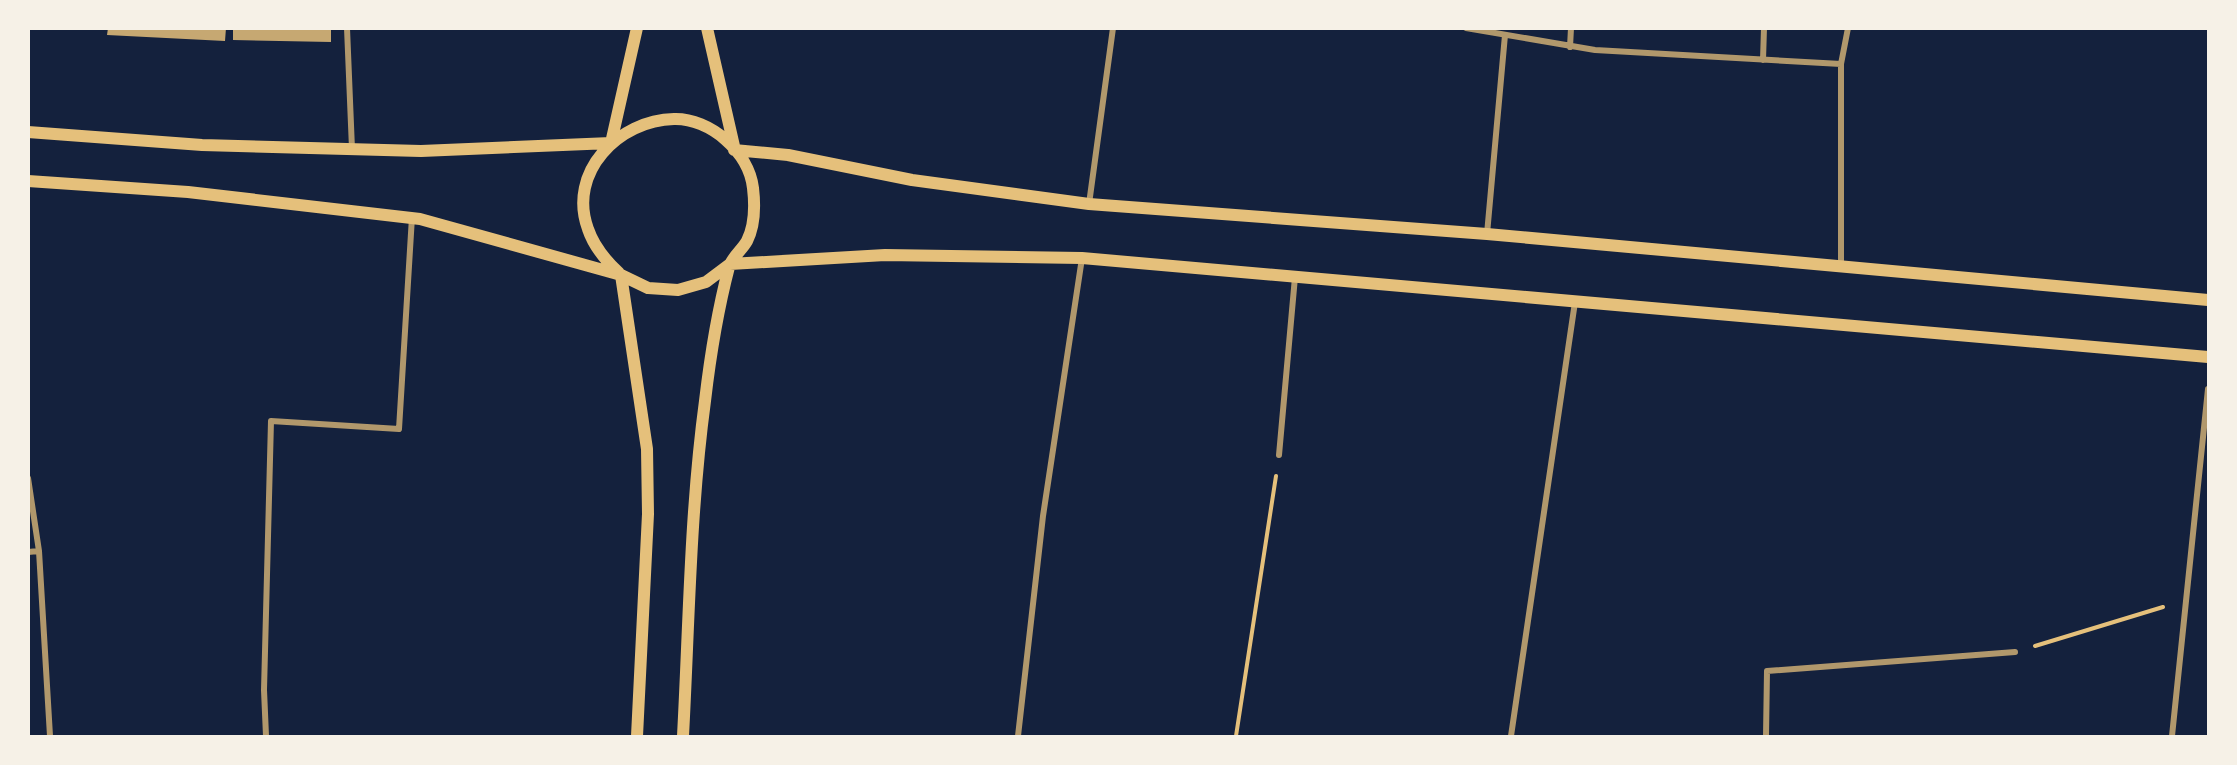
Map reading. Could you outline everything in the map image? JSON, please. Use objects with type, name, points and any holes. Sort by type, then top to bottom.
[{"type":"main road","points":[[611,143],[637,28]]},
{"type":"main road","points":[[707,28],[734,150]]},
{"type":"main road","points":[[28,181],[188,192],[412,218],[621,275],[648,288],[678,290],[706,282],[730,264],[747,240],[755,212],[753,185],[743,159],[725,139],[702,125],[676,119],[650,121],[625,131],[604,149],[590,172],[584,198],[587,228],[600,255],[621,275],[647,449],[648,514],[637,736]]},
{"type":"main road","points":[[28,132],[202,145],[421,151],[611,143]]},
{"type":"main road","points":[[734,150],[788,155],[912,180],[1089,204],[1487,234],[2208,300]]},
{"type":"main road","points":[[730,264],[885,255],[1082,258],[2208,357]]},
{"type":"main road","points":[[683,736],[702,424],[730,264]]},
{"type":"street","points":[[347,28],[352,149]]},
{"type":"street","points":[[1089,204],[1113,28]]},
{"type":"street","points":[[1466,28],[1570,47],[1841,64]]},
{"type":"street","points":[[1570,47],[1571,28]]},
{"type":"street","points":[[1763,60],[1764,28]]},
{"type":"street","points":[[1841,268],[1841,64],[1848,28]]},
{"type":"street","points":[[1487,234],[1505,35]]},
{"type":"street","points":[[266,736],[264,690],[271,421],[399,429],[412,218]]},
{"type":"street","points":[[1018,736],[1043,516],[1082,258]]},
{"type":"street","points":[[1279,454],[1296,277]]},
{"type":"street","points":[[1511,736],[1575,302]]},
{"type":"street","points":[[2172,736],[2208,389]]},
{"type":"street","points":[[28,478],[39,551],[50,736]]},
{"type":"street","points":[[28,552],[39,551]]},
{"type":"street","points":[[1766,736],[1767,670],[2014,652]]},
{"type":"path","points":[[1236,736],[1279,454]]},
{"type":"path","points":[[2014,652],[2097,629],[2187,598]]},
{"type":"building","points":[[108,28],[226,28],[225,41],[107,35]]},
{"type":"building","points":[[233,28],[331,28],[331,42],[233,40]]}]
